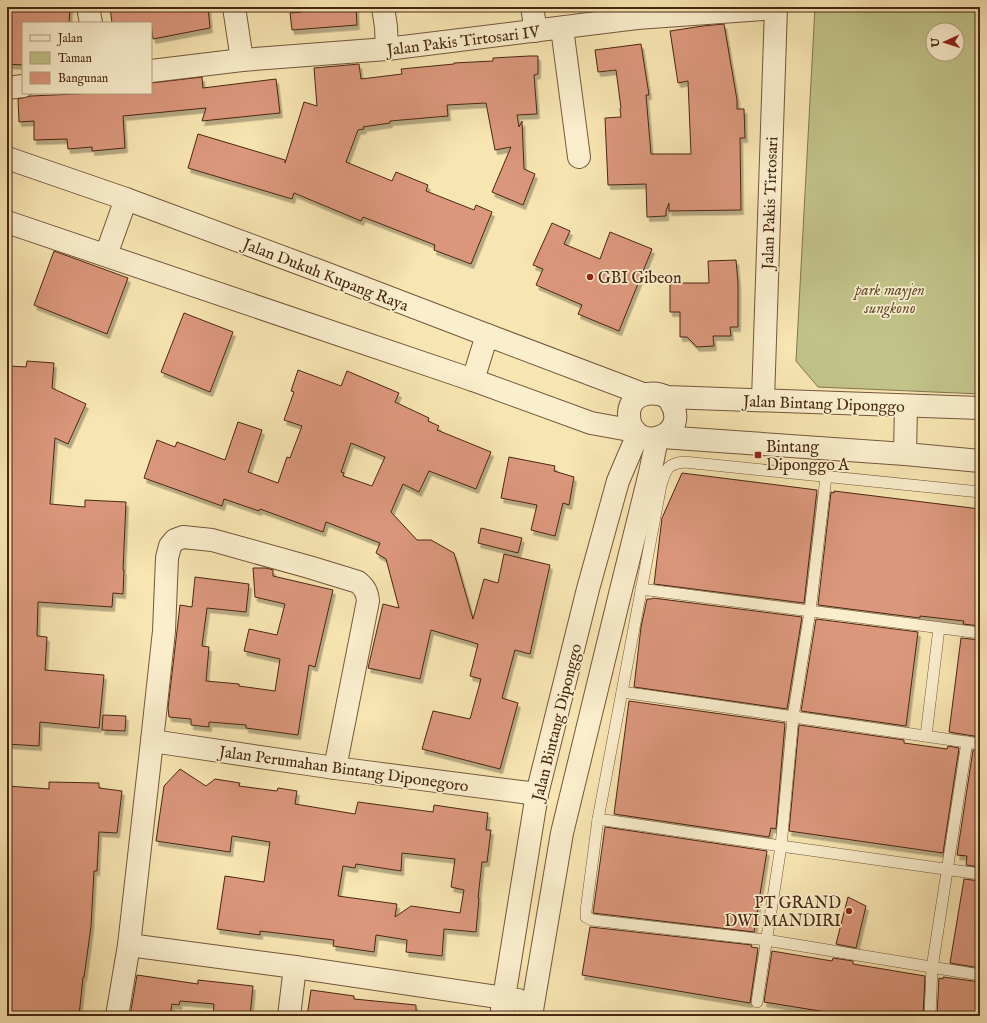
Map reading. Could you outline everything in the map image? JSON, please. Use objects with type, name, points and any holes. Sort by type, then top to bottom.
[{"type":"street","points":[[88,7],[91,22]]},
{"type":"street","points":[[234,7],[242,60]]},
{"type":"street","points":[[383,7],[387,49]]},
{"type":"street","points":[[532,7],[534,31]]},
{"type":"street","name":"Jalan Pakis Tirtosari IV","points":[[152,71],[242,60],[387,49],[562,28],[637,13],[776,8]]},
{"type":"street","name":"Jalan Pakis Tirtosari","points":[[763,400],[776,8]]},
{"type":"street","points":[[562,28],[579,157]]},
{"type":"street","points":[[7,88],[22,86]]},
{"type":"street","name":"Jalan Dukuh Kupang Raya","points":[[7,158],[126,199],[325,272],[643,394]]},
{"type":"street","points":[[106,255],[126,199]]},
{"type":"street","points":[[7,222],[473,380],[591,422],[648,435],[980,461]]},
{"type":"street","points":[[473,380],[487,335]]},
{"type":"street","points":[[655,393],[667,397],[673,404],[676,413],[676,420],[673,428],[668,433],[648,435],[631,424],[630,410],[632,403],[643,394],[655,393]]},
{"type":"street","name":"Jalan Bintang Diponggo","points":[[667,397],[980,408]]},
{"type":"street","points":[[905,454],[906,406]]},
{"type":"street","name":"Jalan Bintang Diponggo","points":[[502,1007],[537,794],[588,589],[618,482],[648,435]]},
{"type":"street","name":"Jalan Bintang Diponggo","points":[[531,1009],[562,833],[650,473],[648,435]]},
{"type":"street","points":[[117,1016],[129,945],[152,741],[164,631],[167,558],[170,546],[175,540],[183,536],[212,540],[310,567],[358,582],[364,587],[367,593],[368,601],[335,768]]},
{"type":"street","name":"Jalan Perumahan Bintang Diponegoro","points":[[152,741],[335,768],[537,794]]},
{"type":"street","points":[[129,945],[295,967],[502,1007],[531,1009]]},
{"type":"street","points":[[289,1016],[295,967]]},
{"type":"lane","points":[[980,492],[684,462],[674,463],[665,472],[661,485],[598,819],[586,911],[586,917],[592,920],[766,940],[932,968],[980,974]]},
{"type":"lane","points":[[757,1002],[781,846],[794,717],[810,611],[826,477]]},
{"type":"lane","points":[[641,589],[980,633]]},
{"type":"lane","points":[[926,736],[940,628]]},
{"type":"lane","points":[[622,692],[980,744]]},
{"type":"lane","points":[[930,1016],[932,968],[967,742]]},
{"type":"lane","points":[[598,819],[980,874]]},
{"type":"green space","name":"park mayjen sungkono","points":[[815,7],[980,7],[980,394],[818,387],[796,361]]},
{"type":"building","points":[[7,7],[70,7],[69,22],[22,22],[22,65],[7,64]]},
{"type":"building","points":[[110,7],[208,7],[210,28],[153,39],[152,22],[112,22]]},
{"type":"building","points":[[301,7],[356,7],[357,25],[292,30],[290,13],[302,12]]},
{"type":"building","points":[[724,24],[737,100],[737,109],[744,109],[745,138],[740,138],[741,210],[669,211],[669,203],[666,216],[647,217],[646,184],[608,185],[605,118],[621,117],[621,108],[616,70],[598,72],[595,50],[641,44],[649,95],[646,95],[651,154],[691,154],[688,81],[678,83],[670,31]]},
{"type":"building","points":[[538,56],[538,74],[534,75],[537,114],[517,115],[519,127],[522,121],[524,169],[535,174],[523,205],[492,192],[511,147],[495,150],[486,103],[447,105],[448,116],[390,121],[390,123],[363,127],[364,129],[358,130],[346,162],[392,181],[396,172],[428,185],[426,191],[474,210],[476,205],[492,212],[471,264],[434,250],[435,245],[363,217],[361,221],[294,193],[292,199],[188,168],[198,134],[285,160],[285,163],[304,102],[317,106],[314,68],[359,64],[361,79],[402,74],[401,69],[454,63],[493,61],[493,58]]},
{"type":"building","points":[[202,77],[203,88],[276,79],[280,113],[202,121],[206,108],[123,116],[125,148],[92,151],[92,147],[68,149],[67,139],[34,140],[34,121],[19,122],[18,99],[31,96],[75,94],[152,94],[152,83]]},
{"type":"building","name":"GBI Gibeon","points":[[552,223],[570,231],[564,244],[600,259],[610,232],[652,249],[619,331],[578,314],[582,305],[536,285],[543,269],[533,265]]},
{"type":"building","points":[[54,251],[128,278],[107,334],[34,305]]},
{"type":"building","points":[[736,260],[738,283],[738,327],[730,327],[731,336],[713,336],[714,346],[697,347],[687,337],[680,337],[680,312],[670,312],[670,283],[709,283],[708,261]]},
{"type":"building","points":[[184,313],[233,332],[210,392],[161,372]]},
{"type":"building","points":[[27,361],[54,363],[52,388],[86,404],[68,444],[55,438],[50,504],[85,507],[85,500],[126,502],[123,594],[113,593],[112,607],[38,602],[37,636],[47,637],[45,670],[104,675],[99,728],[40,722],[39,746],[7,744],[7,446],[10,366],[26,367]]},
{"type":"building","points":[[298,370],[341,386],[347,371],[399,393],[395,402],[429,418],[428,421],[439,426],[437,430],[491,452],[476,489],[429,471],[419,492],[403,484],[391,512],[417,540],[431,540],[454,553],[473,619],[484,579],[498,583],[504,554],[550,565],[530,654],[515,650],[502,698],[518,703],[500,769],[422,749],[433,711],[470,719],[481,679],[470,676],[478,644],[431,630],[420,679],[368,668],[383,604],[399,608],[386,559],[376,553],[380,543],[326,522],[323,532],[260,509],[259,511],[224,499],[222,506],[144,478],[157,440],[175,447],[177,442],[225,460],[238,422],[262,430],[248,472],[278,483],[287,457],[290,458],[302,426],[284,420],[294,392],[291,391]],"holes":[[[351,443],[385,457],[372,486],[343,476],[344,473],[341,472]]]},
{"type":"building","points":[[509,457],[555,466],[554,471],[574,477],[569,505],[563,503],[555,536],[531,530],[537,505],[501,498]]},
{"type":"building","points":[[682,473],[817,490],[804,603],[654,584],[662,518]]},
{"type":"building","points":[[834,491],[980,509],[980,626],[963,624],[964,621],[920,616],[920,618],[818,605],[831,492],[834,493]]},
{"type":"building","points":[[481,528],[522,538],[518,553],[478,543]]},
{"type":"building","points":[[253,568],[266,568],[273,570],[273,576],[333,590],[315,667],[309,665],[298,735],[246,728],[246,725],[209,722],[209,727],[191,725],[191,719],[169,717],[168,708],[180,605],[192,607],[195,577],[249,584],[246,612],[207,608],[202,646],[209,647],[206,681],[239,684],[239,686],[275,691],[280,659],[244,651],[249,629],[277,635],[285,604],[255,597]]},
{"type":"building","points":[[653,598],[802,617],[787,709],[634,687],[641,627],[647,599]]},
{"type":"building","points":[[816,619],[918,632],[906,726],[801,711]]},
{"type":"building","points":[[961,638],[980,640],[980,737],[949,732]]},
{"type":"building","points":[[629,701],[785,723],[776,829],[771,828],[769,837],[614,814]]},
{"type":"building","points":[[103,715],[126,716],[125,731],[102,730]]},
{"type":"building","points":[[799,725],[904,740],[904,743],[947,749],[948,746],[959,748],[943,853],[789,831]]},
{"type":"building","points":[[973,750],[980,751],[980,867],[966,865],[967,856],[957,855]]},
{"type":"building","points":[[180,769],[206,786],[215,779],[240,783],[239,786],[277,791],[278,788],[297,791],[295,804],[355,814],[358,802],[433,812],[434,805],[488,813],[486,830],[491,830],[487,862],[482,862],[476,932],[444,929],[442,956],[406,952],[407,940],[376,935],[374,952],[333,946],[334,940],[260,931],[260,935],[217,929],[225,876],[264,882],[270,842],[232,836],[230,852],[156,841],[164,786]],"holes":[[[402,853],[455,859],[451,887],[464,890],[460,913],[411,906],[395,917],[397,904],[338,896],[343,866],[355,868],[356,864],[401,871]]]},
{"type":"building","points":[[49,782],[99,783],[99,788],[122,791],[117,833],[99,832],[97,871],[94,871],[91,927],[83,977],[79,1016],[7,1016],[7,786],[49,789]]},
{"type":"building","points":[[605,827],[767,851],[754,932],[593,913]]},
{"type":"building","points":[[964,879],[980,881],[980,968],[950,963]]},
{"type":"building","points":[[848,897],[866,906],[856,948],[836,944]]},
{"type":"building","points":[[590,927],[752,945],[751,947],[758,948],[750,1003],[582,975]]},
{"type":"building","points":[[772,951],[832,961],[833,958],[853,961],[853,964],[925,976],[923,1016],[851,1016],[764,1002]]},
{"type":"building","points":[[137,975],[198,984],[198,980],[253,986],[250,1016],[213,1016],[214,1004],[180,1001],[179,1005],[172,1004],[170,1016],[130,1016]]},
{"type":"building","points":[[943,977],[980,982],[980,1016],[937,1016],[939,978],[943,979]]},
{"type":"building","points":[[311,990],[354,996],[354,999],[416,1005],[416,1016],[307,1016]]},
{"type":"place","name":"GBI Gibeon","points":[[590,277]]},
{"type":"place","name":"Bintang Diponggo A","points":[[758,455]]},
{"type":"place","name":"PT GRAND DWI MANDIRI","points":[[849,911]]}]
